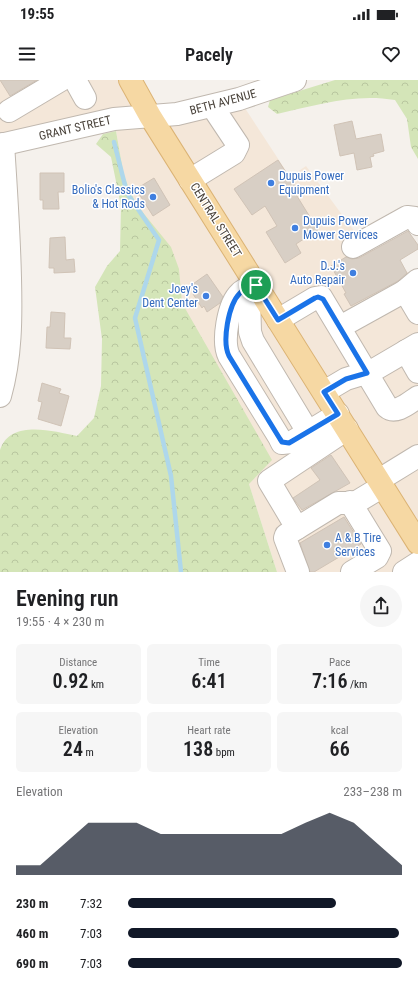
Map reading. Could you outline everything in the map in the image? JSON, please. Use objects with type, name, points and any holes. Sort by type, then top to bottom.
[{"type":"main road","name":"CENTRAL STREET","points":[[130,80],[150,116],[418,543]]},
{"type":"street","points":[[0,396],[7,360],[11,319],[9,143],[5,106],[61,80]]},
{"type":"street","name":"BETH AVENUE","points":[[150,116],[177,114],[212,106],[251,87],[295,80]]},
{"type":"street","points":[[190,180],[234,153],[238,148],[238,145],[212,106]]},
{"type":"street","name":"GRANT STREET","points":[[9,143],[114,119],[150,116]]},
{"type":"street","points":[[353,247],[408,217],[415,218],[418,224]]},
{"type":"street","points":[[256,285],[240,293],[231,310],[225,346],[282,442],[292,442],[308,432],[342,421]]},
{"type":"street","points":[[256,285],[251,290],[249,296],[251,338],[308,432]]},
{"type":"street","points":[[340,327],[411,286],[418,313]]},
{"type":"street","points":[[278,320],[318,297],[323,299],[390,409],[396,410],[418,397]]},
{"type":"street","points":[[324,392],[346,379],[367,373],[412,348],[418,372]]},
{"type":"street","points":[[297,528],[269,481],[342,421]]},
{"type":"street","points":[[298,572],[285,538],[286,535],[338,503],[355,503],[418,456]]},
{"type":"street","points":[[350,502],[380,553],[377,557],[352,572]]},
{"type":"street","points":[[404,572],[418,563]]},
{"type":"shaded area","points":[[0,80],[130,80],[150,116],[239,99],[290,177],[306,166],[363,243],[418,279],[418,572],[277,572],[249,484],[167,278],[124,176],[114,119],[0,138]]},
{"type":"green space","points":[[335,80],[418,80],[418,159],[411,147],[407,119],[395,100],[380,98],[350,99],[277,114],[268,107],[270,100]]},
{"type":"green space","points":[[116,131],[124,176],[136,204],[171,247],[179,269],[182,303],[272,460],[249,484],[277,572],[0,572],[0,450],[5,440],[13,434],[33,430],[45,430],[77,436],[94,418],[101,386],[102,339],[95,287],[107,266],[120,251],[121,206],[111,157],[96,144],[103,134]]},
{"type":"building","points":[[0,80],[37,80],[10,96]]},
{"type":"building","points":[[352,121],[356,139],[381,134],[384,151],[373,154],[374,156],[370,157],[372,167],[357,170],[354,153],[340,156],[334,125]]},
{"type":"building","points":[[278,160],[295,186],[292,188],[318,230],[296,244],[301,253],[285,263],[266,232],[277,226],[265,206],[252,215],[234,189]]},
{"type":"building","points":[[40,173],[64,173],[64,192],[58,192],[59,209],[43,209],[43,200],[40,200]]},
{"type":"building","name":"Bolio's Classics & Hot Rods","points":[[154,178],[170,205],[153,216],[136,189]]},
{"type":"building","name":"D.J.'s Auto Repair","points":[[408,231],[418,245],[418,249],[400,260],[407,273],[398,281],[351,306],[344,294],[346,293],[331,266],[346,257],[352,259],[359,258]]},
{"type":"building","points":[[65,237],[66,260],[74,259],[75,272],[54,273],[54,268],[49,268],[50,238]]},
{"type":"building","name":"Joey's Dent Center","points":[[207,274],[223,297],[220,303],[207,312],[204,306],[202,308],[193,294],[195,292],[190,286]]},
{"type":"building","points":[[51,312],[65,313],[64,338],[71,338],[70,349],[46,348],[47,327],[50,327]]},
{"type":"building","points":[[42,383],[61,389],[59,393],[69,396],[61,426],[38,419],[42,402],[38,401]]},
{"type":"building","points":[[331,455],[350,483],[302,510],[293,498],[320,480],[311,468]]},
{"type":"building","name":"A & B Tire Services","points":[[344,517],[361,544],[314,572],[310,572],[300,543]]},
{"type":"waterway","points":[[114,142],[127,193],[159,240],[135,318],[171,476],[181,572]]},
{"type":"place","name":"Dupuis Power Equipment","points":[[271,183]]},
{"type":"place","name":"Bolio's Classics & Hot Rods","points":[[153,197]]},
{"type":"place","name":"Dupuis Power Mower Services","points":[[295,228]]},
{"type":"place","name":"D.J.'s Auto Repair","points":[[353,273]]},
{"type":"place","name":"Joey's Dent Center","points":[[206,296]]},
{"type":"place","name":"A & B Tire Services","points":[[327,545]]},
{"type":"route","points":[[256,285],[278,320],[315,298],[320,297],[323,299],[367,373],[346,379],[324,392],[338,414],[292,442],[286,444],[280,439],[229,356],[225,346],[231,310],[236,298],[243,291],[256,285]]}]
